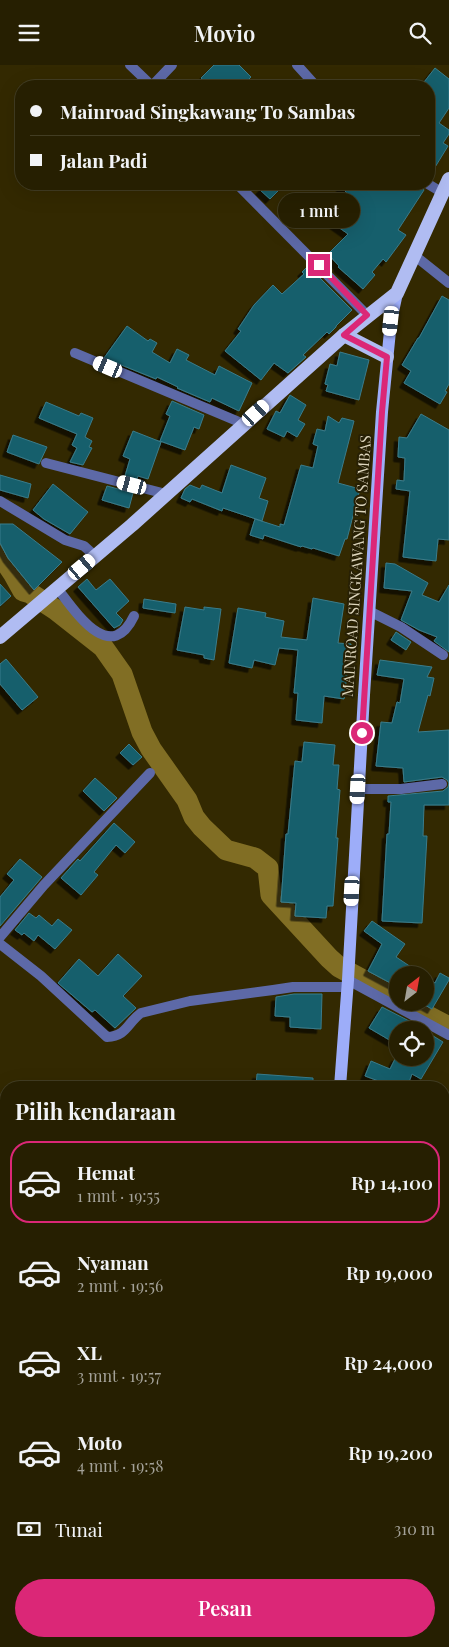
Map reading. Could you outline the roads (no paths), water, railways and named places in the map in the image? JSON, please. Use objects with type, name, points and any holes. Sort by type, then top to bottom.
[{"type":"highway","name":"MAINROAD SINGKAWANG TO SAMBAS","points":[[397,293],[449,179]]},
{"type":"highway","points":[[0,637],[166,494],[367,315],[397,293]]},
{"type":"highway","points":[[344,335],[387,357]]},
{"type":"main road","name":"MAINROAD SINGKAWANG TO SAMBAS","points":[[340,1081],[369,611],[387,357],[391,321],[397,293]]},
{"type":"street","points":[[130,65],[146,80]]},
{"type":"street","points":[[158,80],[172,65]]},
{"type":"street","points":[[297,65],[311,80]]},
{"type":"street","points":[[435,188],[443,193]]},
{"type":"street","points":[[243,190],[367,315]]},
{"type":"street","points":[[414,255],[449,283]]},
{"type":"street","points":[[75,353],[244,424]]},
{"type":"street","points":[[46,463],[166,494]]},
{"type":"street","points":[[0,501],[65,540],[84,546],[95,556]]},
{"type":"street","points":[[55,589],[87,625],[104,636],[114,636],[123,633],[134,616]]},
{"type":"street","points":[[369,611],[401,627],[443,655]]},
{"type":"street","points":[[0,937],[44,885],[150,773]]},
{"type":"street","points":[[358,789],[401,789],[442,784]]},
{"type":"street","points":[[0,944],[48,982],[107,1037],[117,1036],[122,1033],[140,1013],[190,1001],[293,987],[347,984],[449,1035]]},
{"type":"waterway","points":[[0,554],[23,591],[30,593],[56,610],[103,647],[122,674],[142,732],[151,749],[187,800],[194,817],[202,827],[226,850],[255,858],[268,868],[271,895],[329,958],[339,967],[389,994]]},
{"type":"waterway","points":[[418,1011],[449,1027]]}]
